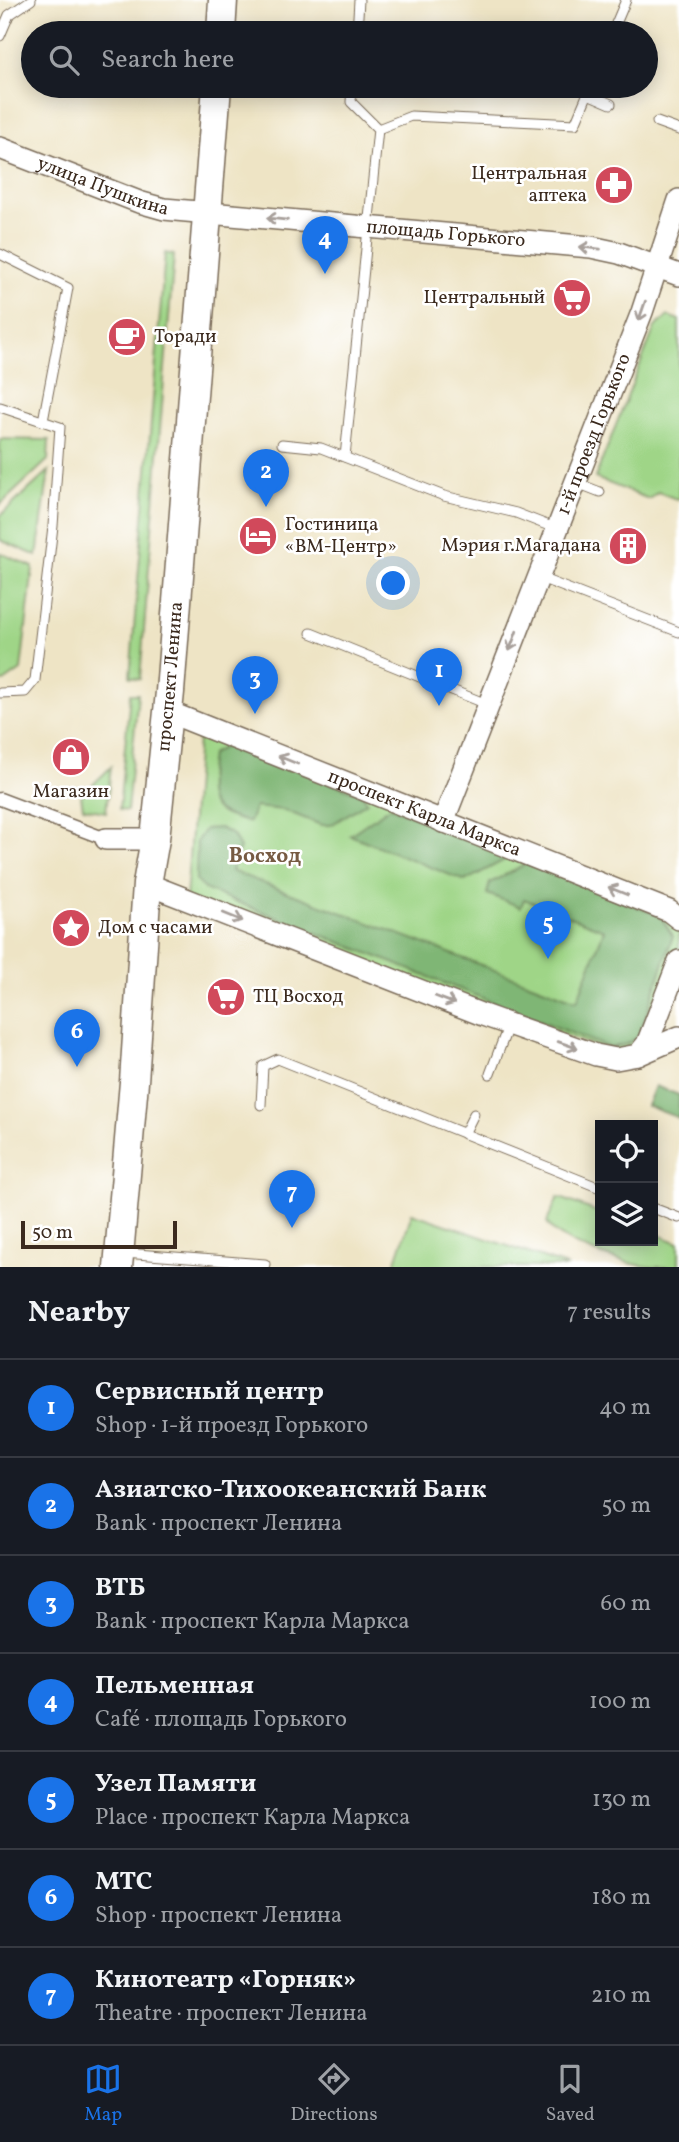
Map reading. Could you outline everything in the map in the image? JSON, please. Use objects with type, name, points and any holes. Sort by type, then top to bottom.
[{"type":"main road","points":[[222,21],[223,0]]},
{"type":"main road","name":"проспект Ленина","points":[[119,1260],[147,884],[155,839],[209,213],[216,98]]},
{"type":"street","name":"улица Пушкина","points":[[0,148],[139,202],[176,211],[209,213]]},
{"type":"street","name":"1-й проезд Горького","points":[[443,822],[642,312],[679,200]]},
{"type":"street","name":"площадь Горького","points":[[209,213],[591,247],[619,253],[679,275]]},
{"type":"street","name":"проспект Карла Маркса","points":[[166,711],[669,911],[679,919]]},
{"type":"street","points":[[0,799],[106,839],[155,839]]},
{"type":"street","points":[[147,884],[596,1055],[616,1059],[638,1055],[679,1037]]},
{"type":"street","points":[[638,1055],[647,1044],[679,961]]},
{"type":"lane","points":[[0,36],[9,15],[32,0]]},
{"type":"lane","points":[[358,21],[359,0]]},
{"type":"lane","points":[[617,21],[626,0]]},
{"type":"lane","points":[[351,98],[351,102],[378,129]]},
{"type":"lane","points":[[378,129],[411,116],[575,124],[586,98]]},
{"type":"lane","points":[[602,98],[611,104]]},
{"type":"lane","points":[[657,122],[679,130]]},
{"type":"lane","points":[[345,457],[378,129]]},
{"type":"lane","points":[[0,254],[68,288],[43,421]]},
{"type":"lane","points":[[0,407],[60,427],[53,526],[35,680],[25,692],[0,693]]},
{"type":"lane","points":[[282,444],[321,448],[444,496],[516,513],[557,529]]},
{"type":"lane","points":[[575,482],[600,492]]},
{"type":"lane","points":[[538,578],[679,632]]},
{"type":"lane","points":[[311,633],[489,705]]},
{"type":"lane","points":[[490,1074],[509,1024]]},
{"type":"lane","points":[[261,1105],[263,1066],[278,1059],[595,1186]]},
{"type":"lane","points":[[464,1134],[474,1114]]},
{"type":"lane","points":[[658,1210],[679,1218]]},
{"type":"lane","points":[[119,1260],[265,1264],[264,1267]]},
{"type":"green space","points":[[165,253],[174,255],[140,679],[130,677]]},
{"type":"green space","points":[[668,316],[679,320],[679,500],[658,492],[649,499],[595,478],[655,327]]},
{"type":"green space","points":[[0,439],[49,440],[48,460],[0,505]]},
{"type":"green space","points":[[49,471],[37,556],[0,540],[0,516]]},
{"type":"green space","points":[[0,553],[33,567],[21,670],[4,682],[0,681]]},
{"type":"green space","points":[[130,694],[138,694],[127,811],[119,810]]},
{"type":"green space","points":[[199,725],[679,919],[679,961],[628,1058],[186,899]]},
{"type":"green space","points":[[230,744],[363,795],[367,802],[331,825],[321,825],[284,810],[255,807],[249,822],[233,818],[214,807],[208,792],[211,754]]},
{"type":"green space","points":[[111,767],[106,812],[83,808],[81,796]]},
{"type":"green space","points":[[390,807],[516,854],[465,881],[350,835]]},
{"type":"green space","points":[[220,828],[233,835],[240,848],[231,871],[577,1001],[604,930],[524,899],[521,907],[487,894],[490,883],[529,862],[660,916],[673,936],[639,1036],[627,1044],[610,1048],[204,889],[196,880],[197,841],[205,829]]},
{"type":"green space","points":[[655,1086],[679,1095],[679,1118],[647,1106]]},
{"type":"green space","points":[[558,1197],[595,1211],[595,1246],[658,1246],[658,1235],[679,1243],[679,1267],[651,1267],[594,1252],[564,1238],[547,1222]]},
{"type":"green space","points":[[412,1213],[569,1267],[394,1267]]},
{"type":"place","name":"Центральная аптека","points":[[614,185]]},
{"type":"place","name":"Пельменная","points":[[325,274]]},
{"type":"place","name":"Центральный","points":[[572,298]]},
{"type":"place","name":"Торади","points":[[127,337]]},
{"type":"place","name":"Азиатско-Тихоокеанский Банк","points":[[266,507]]},
{"type":"place","name":"Гостиница «ВМ-Центр»","points":[[258,536]]},
{"type":"place","name":"Мэрия г.Магадана","points":[[628,546]]},
{"type":"place","name":"Сервисный центр","points":[[439,706]]},
{"type":"place","name":"ВТБ","points":[[255,714]]},
{"type":"place","name":"Магазин","points":[[71,757]]},
{"type":"place","name":"Дом с часами","points":[[71,928]]},
{"type":"place","name":"Узел Памяти","points":[[548,959]]},
{"type":"place","name":"ТЦ Восход","points":[[226,997]]},
{"type":"place","name":"МТС","points":[[77,1067]]},
{"type":"place","name":"Кинотеатр «Горняк»","points":[[292,1228]]},
{"type":"district","name":"Восход","points":[[265,856]]}]
